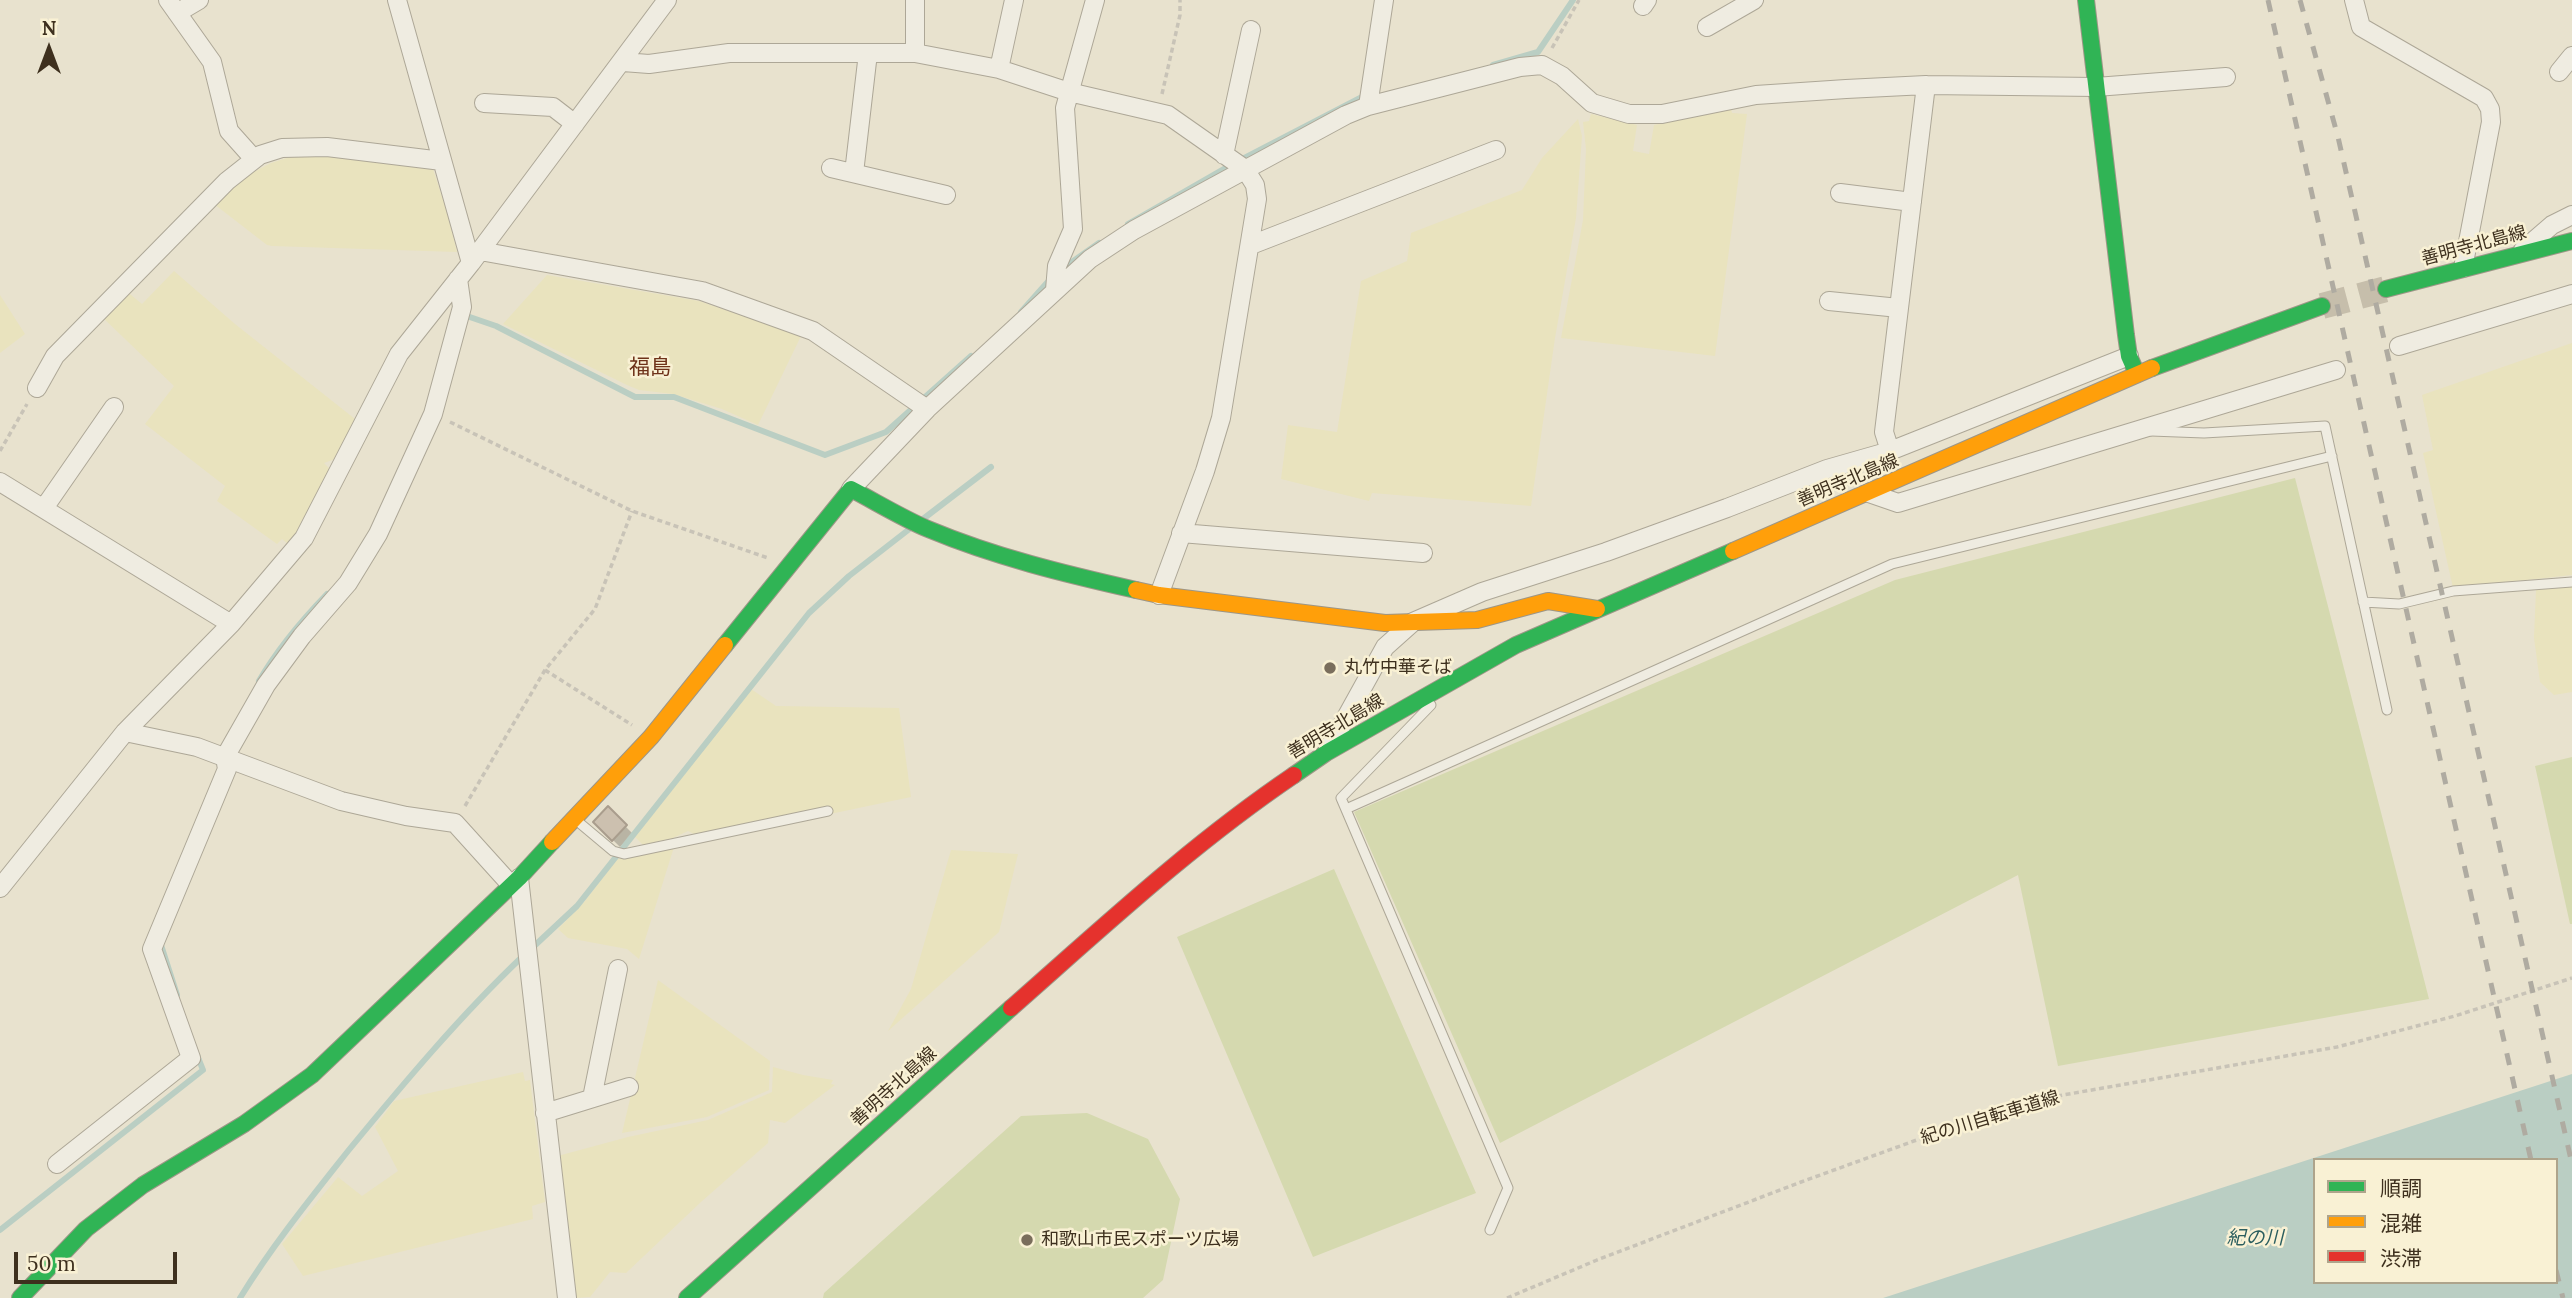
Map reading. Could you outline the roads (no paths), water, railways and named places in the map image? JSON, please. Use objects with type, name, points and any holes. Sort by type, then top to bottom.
[{"type":"street","points":[[199,0],[173,7],[212,62],[229,131],[254,159]]},
{"type":"street","points":[[397,0],[442,161],[475,257]]},
{"type":"street","points":[[0,888],[125,732],[231,624],[304,538],[399,354],[623,62],[667,0]]},
{"type":"street","points":[[915,0],[915,53]]},
{"type":"street","points":[[999,69],[1014,0]]},
{"type":"street","points":[[1055,279],[1073,229],[1065,108],[1094,0]]},
{"type":"street","points":[[1368,106],[1384,0]]},
{"type":"street","points":[[1707,27],[1754,0]]},
{"type":"street","points":[[2086,0],[2129,356],[2137,374]]},
{"type":"street","points":[[2354,0],[2361,27],[2484,98],[2490,109],[2491,122],[2463,268]]},
{"type":"street","points":[[1234,162],[1251,30]]},
{"type":"street","points":[[623,62],[649,64],[729,53],[915,53],[999,69],[1069,92],[1168,115],[1234,162],[1255,185],[1257,199],[1251,245],[1221,418],[1205,471],[1159,595]]},
{"type":"street","points":[[854,173],[868,53]]},
{"type":"street","points":[[2559,72],[2572,56]]},
{"type":"street","points":[[20,1298],[86,1229],[143,1185],[244,1124],[312,1075],[515,882],[650,737],[921,405],[1055,279],[1090,259],[1234,162],[1368,106],[1520,67],[1542,65],[1562,76],[1592,103],[1629,114],[1662,114],[1756,95],[1926,85],[2096,86],[2226,77]]},
{"type":"street","points":[[1890,451],[1884,432],[1926,85]]},
{"type":"street","points":[[484,103],[553,107],[575,124]]},
{"type":"street","points":[[37,388],[55,356],[227,181],[260,155],[282,148],[305,146],[442,161]]},
{"type":"street","points":[[1251,245],[1496,150]]},
{"type":"street","points":[[831,168],[946,195]]},
{"type":"street","points":[[1840,193],[1912,202]]},
{"type":"street","points":[[2517,254],[2552,225],[2572,215]]},
{"type":"street","name":"善明寺北島線","points":[[2386,289],[2572,241]]},
{"type":"street","points":[[475,257],[702,291],[813,331],[921,405]]},
{"type":"street","points":[[57,1164],[191,1058],[152,949],[227,769],[225,757],[266,685],[302,636],[348,583],[378,534],[433,414],[461,313],[458,279]]},
{"type":"street","points":[[2399,346],[2572,294]]},
{"type":"street","points":[[1829,301],[1899,308]]},
{"type":"street","name":"善明寺北島線","points":[[687,1298],[1155,880],[1239,813],[1326,753],[1516,645],[2137,374],[2322,306]]},
{"type":"street","points":[[1326,753],[1385,647],[1413,622],[1482,592],[1727,509],[1827,469],[1890,451],[2129,356]]},
{"type":"street","points":[[1869,493],[1898,503],[2336,370]]},
{"type":"street","points":[[44,509],[114,407]]},
{"type":"street","points":[[0,482],[231,624]]},
{"type":"street","points":[[851,489],[926,528],[984,550],[1046,570],[1159,595],[1385,623],[1477,620],[1548,601],[1597,609]]},
{"type":"street","points":[[1181,533],[1423,553]]},
{"type":"street","points":[[125,732],[197,747],[341,801],[406,816],[455,823],[515,882],[527,953],[567,1298]]},
{"type":"street","points":[[592,1098],[618,969]]},
{"type":"street","points":[[545,1113],[629,1087]]},
{"type":"lane","points":[[2135,431],[2204,433],[2325,426],[2387,710]]},
{"type":"lane","points":[[1346,809],[1892,564],[2332,456]]},
{"type":"lane","points":[[2364,602],[2399,604],[2453,591],[2572,582]]},
{"type":"lane","points":[[1454,680],[1341,798],[1508,1188],[1490,1230]]},
{"type":"lane","points":[[574,819],[613,851],[624,854],[828,811]]},
{"type":"water","name":"紀の川","points":[[2572,1074],[2572,1298],[1883,1298],[2313,1158],[2313,1284],[2558,1284],[2558,1158],[2314,1158]]},
{"type":"waterway","points":[[1493,65],[1538,52],[1573,0]]},
{"type":"waterway","points":[[1128,224],[1229,166],[1364,96]]},
{"type":"waterway","points":[[1062,269],[1099,243]]},
{"type":"waterway","points":[[1021,312],[1053,276]]},
{"type":"waterway","points":[[461,314],[496,326],[635,397],[674,397],[825,455],[886,432],[971,356]]},
{"type":"waterway","points":[[923,519],[991,467]]},
{"type":"waterway","points":[[531,949],[577,906],[809,613],[849,576],[912,527]]},
{"type":"waterway","points":[[259,681],[290,635],[327,594]]},
{"type":"waterway","points":[[160,942],[177,995]]},
{"type":"waterway","points":[[240,1298],[292,1223],[369,1126],[454,1026],[523,956]]},
{"type":"waterway","points":[[0,1230],[203,1070],[197,1055]]},
{"type":"tunnel","points":[[2322,306],[2386,289]]},
{"type":"railway","points":[[2268,0],[2531,1158]]},
{"type":"railway","points":[[2300,0],[2338,137],[2572,1164]]},
{"type":"railway","points":[[2558,1278],[2563,1298]]},
{"type":"place","name":"丸竹中華そば","points":[[1330,668]]},
{"type":"place","name":"和歌山市民スポーツ広場","points":[[1027,1240]]},
{"type":"district","name":"福島","points":[[650,368]]}]
